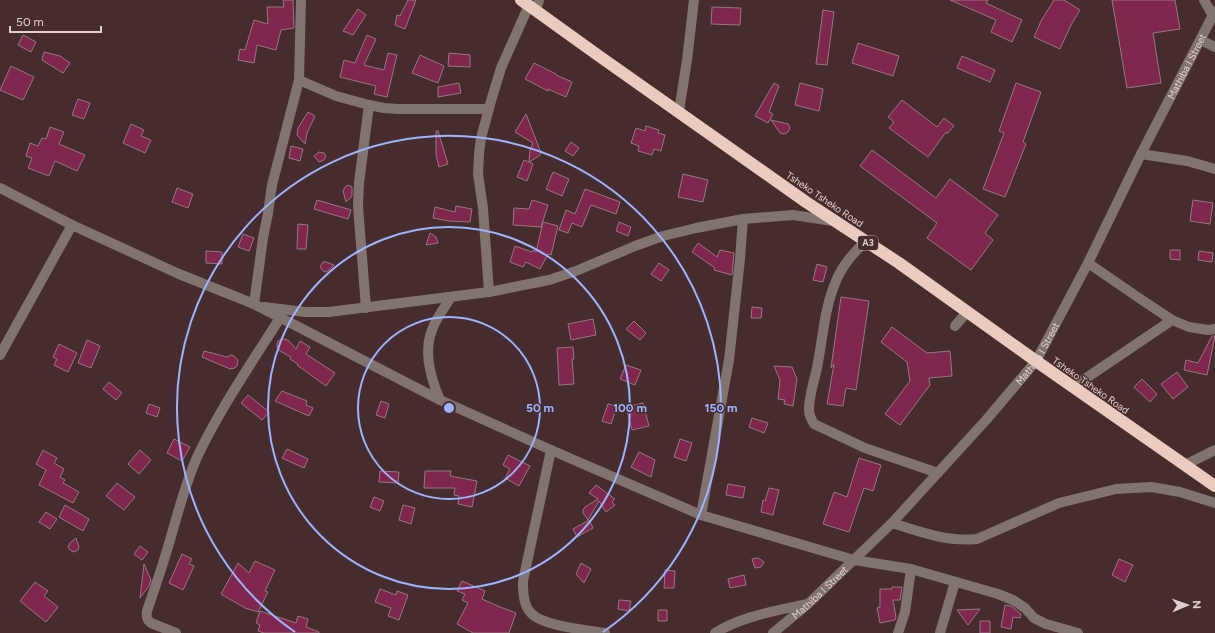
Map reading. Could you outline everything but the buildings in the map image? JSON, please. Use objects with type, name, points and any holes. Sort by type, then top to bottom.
[{"type":"highway","name":"Tsheko Tsheko Road","points":[[531,4],[599,56],[806,202],[899,263],[1215,486]]},
{"type":"street","points":[[255,305],[263,238],[272,185],[299,80],[301,0]]},
{"type":"street","points":[[678,111],[687,60],[694,0]]},
{"type":"street","points":[[1204,0],[1214,13]]},
{"type":"street","points":[[489,292],[483,208],[478,174],[481,138],[501,68],[531,4]]},
{"type":"street","name":"Mathiba I Street","points":[[774,633],[808,604],[892,523],[987,419],[1036,361],[1088,263],[1141,154],[1214,13]]},
{"type":"street","points":[[1201,40],[1215,47]]},
{"type":"street","points":[[299,80],[336,96],[369,105],[398,109],[489,108]]},
{"type":"street","points":[[366,308],[358,206],[359,183],[369,105]]},
{"type":"street","points":[[1141,154],[1187,161],[1215,169]]},
{"type":"street","points":[[0,188],[72,225],[179,274],[255,305],[440,400],[701,515],[854,560],[911,569],[998,594],[1013,600],[1025,608],[1034,618],[1046,624],[1078,633]]},
{"type":"street","points":[[255,305],[305,312],[329,312],[489,292],[549,280],[576,271],[663,236],[696,228],[743,219],[793,214],[837,221]]},
{"type":"street","points":[[701,515],[729,360],[743,219]]},
{"type":"street","points":[[0,355],[72,225]]},
{"type":"street","points":[[865,242],[853,253],[837,279],[827,307],[811,395],[809,411],[810,419],[814,424],[865,448],[938,473]]},
{"type":"street","points":[[1088,263],[1172,320],[1189,327],[1211,330],[1215,338]]},
{"type":"street","points":[[440,400],[432,382],[428,349],[432,330],[451,297]]},
{"type":"street","points":[[955,326],[967,312]]},
{"type":"street","points":[[176,633],[151,624],[146,617],[190,474],[215,423],[280,318]]},
{"type":"street","points":[[1073,387],[1172,320]]},
{"type":"street","points":[[551,450],[523,580],[523,593],[526,606],[530,613],[536,618],[552,623],[605,633]]},
{"type":"street","points":[[1185,465],[1215,450]]},
{"type":"street","points":[[892,523],[925,533],[951,539],[964,540],[977,539],[1059,503],[1116,489],[1151,487],[1180,492],[1215,504]]},
{"type":"street","points":[[898,633],[905,612],[911,569]]},
{"type":"street","points":[[940,633],[955,582]]},
{"type":"street","points":[[715,633],[736,622],[808,604]]}]
